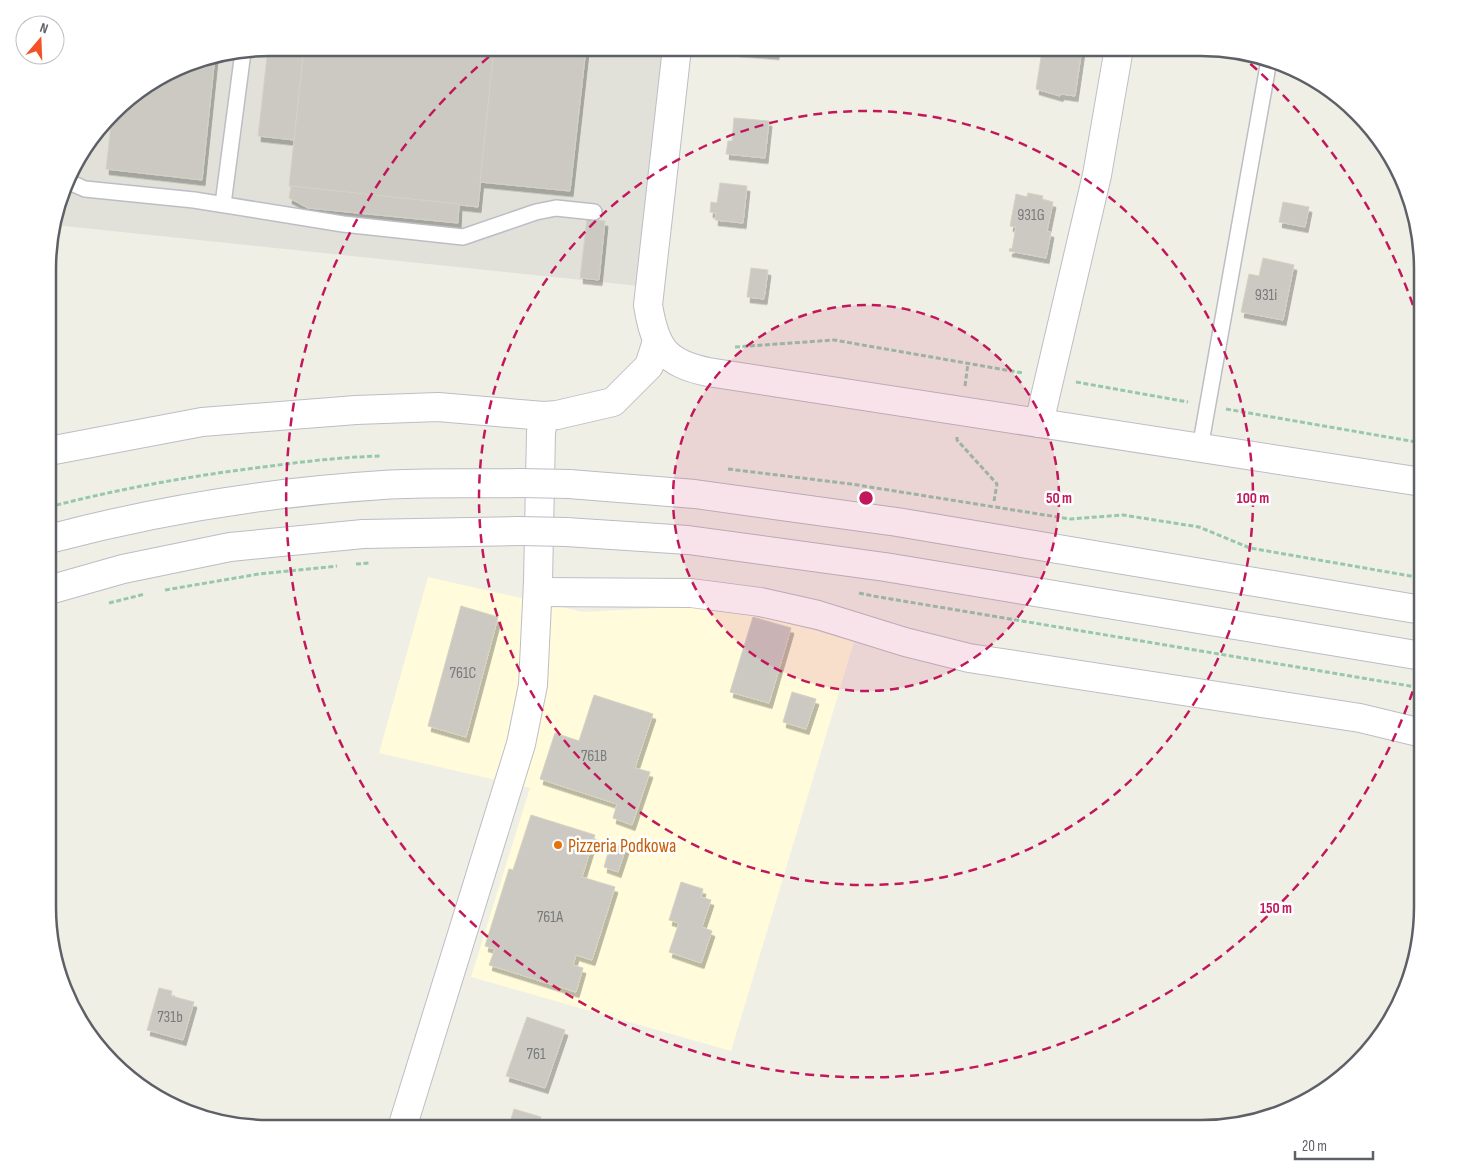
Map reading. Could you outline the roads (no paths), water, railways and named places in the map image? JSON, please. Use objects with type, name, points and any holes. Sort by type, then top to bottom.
[{"type":"street","points":[[676,56],[648,305],[653,329],[658,341],[678,363],[708,372],[1414,481]]},
{"type":"street","points":[[1039,423],[1097,175],[1118,56]]},
{"type":"street","points":[[56,450],[202,422],[356,410],[438,407],[544,416],[557,415],[613,402],[649,366],[658,341]]},
{"type":"street","points":[[404,1120],[521,744],[533,684],[538,592],[541,432],[544,416]]},
{"type":"street","points":[[56,537],[171,510],[274,494],[384,485],[569,484],[695,494],[897,522],[1414,609]]},
{"type":"street","points":[[56,588],[123,568],[230,547],[363,534],[566,532],[688,540],[886,567],[1414,655]]},
{"type":"street","points":[[538,592],[691,593],[760,602],[818,615],[905,642],[969,658],[1350,717],[1414,730]]},
{"type":"lane","points":[[223,204],[242,58]]},
{"type":"lane","points":[[1200,448],[1267,67]]},
{"type":"lane","points":[[74,184],[85,189],[194,200],[343,224],[463,237],[536,212],[556,208],[594,212]]},
{"type":"place","name":"Pizzeria Podkowa","points":[[558,845]]}]
